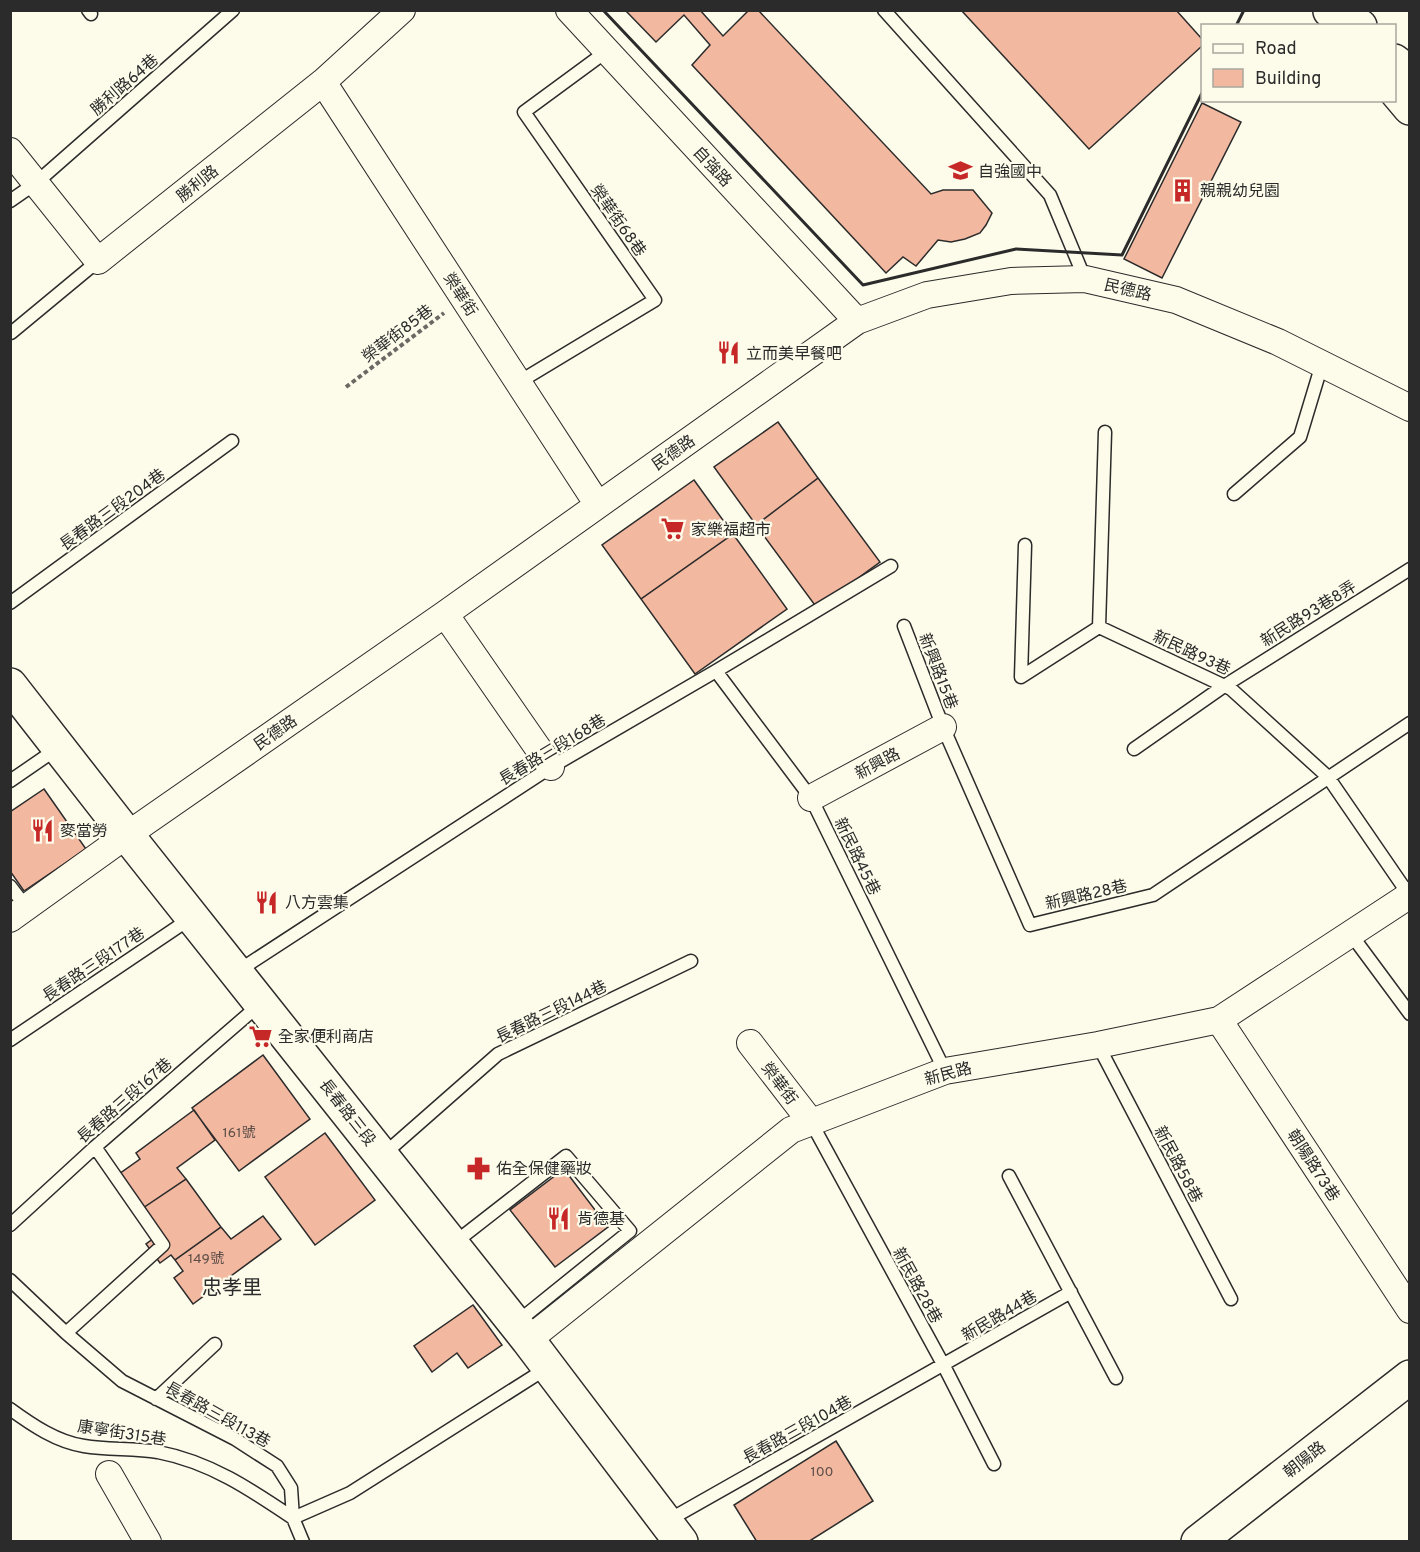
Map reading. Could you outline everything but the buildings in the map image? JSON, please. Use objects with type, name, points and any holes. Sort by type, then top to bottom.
[{"type":"main road","points":[[1330,11],[1340,24]]},
{"type":"main road","points":[[1330,11],[1346,24]]},
{"type":"main road","points":[[1330,11],[1356,24]]},
{"type":"main road","points":[[1396,43],[1410,50]]},
{"type":"main road","points":[[1396,62],[1410,73]]},
{"type":"main road","points":[[1396,91],[1410,108]]},
{"type":"main road","name":"長春路三段","points":[[10,685],[453,1245],[674,1532]]},
{"type":"main road","name":"朝陽路","points":[[1213,1537],[1410,1377]]},
{"type":"street","name":"勝利路","points":[[98,261],[323,82],[402,10]]},
{"type":"street","name":"自強路","points":[[569,10],[857,321]]},
{"type":"street","name":"榮華街","points":[[323,82],[598,505]]},
{"type":"street","points":[[10,151],[98,261]]},
{"type":"street","name":"民德路","points":[[18,913],[445,614],[857,321],[927,295],[1011,280],[1085,279],[1176,300],[1278,342],[1410,408]]},
{"type":"street","points":[[445,614],[551,767]]},
{"type":"street","name":"新興路","points":[[811,798],[943,727]]},
{"type":"street","name":"新民路","points":[[521,1332],[791,1130],[945,1071],[1098,1045],[1219,1020],[1409,895]]},
{"type":"street","name":"朝陽路73巷","points":[[1219,1020],[1410,1310]]},
{"type":"street","name":"榮華街","points":[[750,1043],[811,1122]]},
{"type":"street","points":[[109,1474],[148,1542]]},
{"type":"lane","name":"勝利路64巷","points":[[10,201],[36,183],[233,10]]},
{"type":"lane","points":[[884,10],[1050,195],[1085,279]]},
{"type":"lane","name":"榮華街68巷","points":[[519,382],[655,300],[524,112],[607,51]]},
{"type":"lane","points":[[11,333],[98,261]]},
{"type":"lane","points":[[1234,494],[1300,437],[1322,364]]},
{"type":"lane","points":[[1025,544],[1021,677],[1099,627],[1106,432]]},
{"type":"lane","name":"長春路三段204巷","points":[[10,603],[232,441]]},
{"type":"lane","name":"長春路三段168巷","points":[[237,972],[551,767],[891,566]]},
{"type":"lane","name":"新民路93巷8弄","points":[[1134,749],[1224,686],[1410,569]]},
{"type":"lane","name":"新興路15巷","points":[[904,626],[943,727]]},
{"type":"lane","name":"新民路93巷","points":[[1099,627],[1231,689],[1328,777],[1409,895]]},
{"type":"lane","name":"新民路45巷","points":[[716,671],[811,798],[945,1071]]},
{"type":"lane","points":[[1328,777],[1410,723]]},
{"type":"lane","name":"新興路28巷","points":[[943,727],[1030,925],[1153,895],[1328,777]]},
{"type":"lane","points":[[10,781],[59,747]]},
{"type":"lane","points":[[10,886],[18,913]]},
{"type":"lane","name":"長春路三段177巷","points":[[11,1038],[193,916]]},
{"type":"lane","points":[[1350,933],[1410,1014]]},
{"type":"lane","name":"長春路三段144巷","points":[[382,1156],[498,1054],[691,961]]},
{"type":"lane","name":"長春路三段167巷","points":[[10,1225],[95,1147],[262,1003]]},
{"type":"lane","name":"新民路58巷","points":[[1098,1045],[1231,1299]]},
{"type":"lane","name":"新民路28巷","points":[[811,1122],[944,1366],[994,1464]]},
{"type":"lane","points":[[66,1333],[163,1245],[95,1147]]},
{"type":"lane","points":[[453,1245],[566,1156],[630,1231],[521,1332]]},
{"type":"lane","points":[[1009,1176],[1116,1378]]},
{"type":"lane","name":"長春路三段113巷","points":[[10,1280],[66,1333],[122,1381],[235,1439],[277,1466],[291,1488],[293,1518]]},
{"type":"lane","name":"新民路44巷","points":[[944,1366],[1071,1292]]},
{"type":"lane","points":[[156,1399],[215,1344]]},
{"type":"lane","name":"長春路三段104巷","points":[[674,1532],[944,1366]]},
{"type":"lane","points":[[303,1542],[293,1518],[350,1493],[548,1367]]},
{"type":"lane","name":"康寧街315巷","points":[[10,1409],[38,1429],[82,1446],[157,1452],[210,1467],[293,1518]]},
{"type":"path","name":"榮華街85巷","points":[[346,387],[463,298]]},
{"type":"wall","points":[[603,10],[863,285],[1016,249],[1122,255],[1201,95]]},
{"type":"wall","points":[[1237,24],[1244,10]]},
{"type":"place","name":"自強國中","points":[[960,171]]},
{"type":"place","name":"親親幼兒園","points":[[1182,190]]},
{"type":"place","name":"立而美早餐吧","points":[[728,353]]},
{"type":"place","name":"家樂福超市","points":[[673,529]]},
{"type":"place","name":"麥當勞","points":[[42,830]]},
{"type":"place","name":"八方雲集","points":[[267,902]]},
{"type":"place","name":"全家便利商店","points":[[260,1036]]},
{"type":"place","name":"佑全保健藥妝","points":[[478,1168]]},
{"type":"place","name":"肯德基","points":[[559,1218]]},
{"type":"district","name":"忠孝里","points":[[232,1287]]}]
